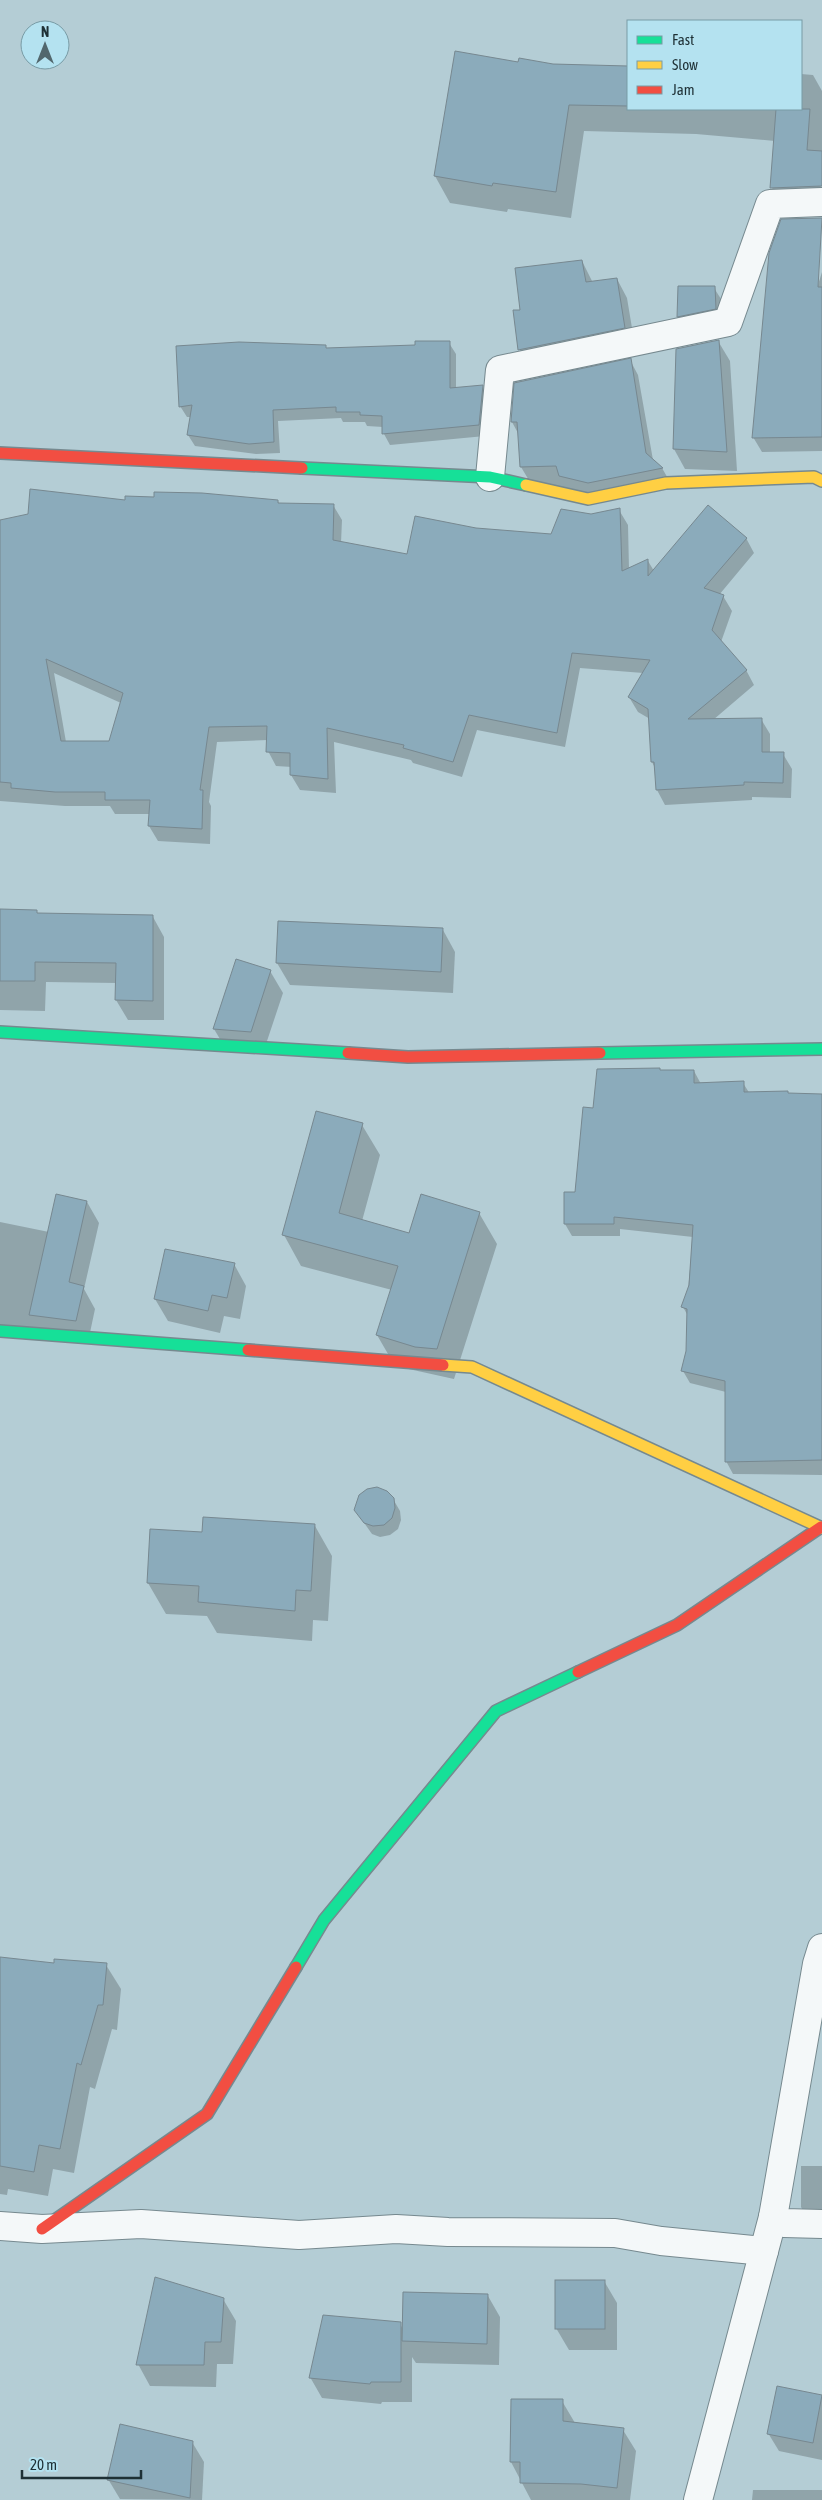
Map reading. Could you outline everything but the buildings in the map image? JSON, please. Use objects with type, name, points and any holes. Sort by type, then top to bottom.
[{"type":"street","points":[[490,477],[500,370],[728,322],[770,204],[822,202]]},
{"type":"street","points":[[0,453],[490,477],[588,499],[666,483],[814,477],[822,480]]},
{"type":"street","points":[[0,1032],[408,1057],[822,1049]]},
{"type":"street","points":[[0,1331],[472,1367],[822,1528]]},
{"type":"street","points":[[42,2229],[207,2114],[324,1920],[496,1710],[677,1624],[822,1528]]},
{"type":"street","points":[[698,2500],[773,2217],[820,1959]]},
{"type":"street","points":[[773,2217],[784,2223],[822,2224]]},
{"type":"street","points":[[0,2226],[42,2229],[141,2224],[299,2235],[396,2229],[448,2232],[615,2233],[662,2241],[764,2251]]},
{"type":"traffic: fast","points":[[302,468],[490,477],[526,485]]},
{"type":"traffic: fast","points":[[0,1032],[348,1053]]},
{"type":"traffic: fast","points":[[600,1053],[822,1049]]},
{"type":"traffic: fast","points":[[0,1331],[248,1350]]},
{"type":"traffic: fast","points":[[296,1967],[324,1920],[496,1711],[578,1672]]},
{"type":"traffic: slow","points":[[526,485],[588,499],[666,483],[814,477],[822,481]]},
{"type":"traffic: slow","points":[[443,1365],[472,1367],[822,1528]]},
{"type":"traffic: jam","points":[[0,453],[302,468]]},
{"type":"traffic: jam","points":[[348,1053],[408,1057],[600,1053]]},
{"type":"traffic: jam","points":[[248,1350],[443,1365]]},
{"type":"traffic: jam","points":[[578,1672],[677,1625],[821,1527]]},
{"type":"traffic: jam","points":[[42,2229],[207,2114],[296,1967]]}]
